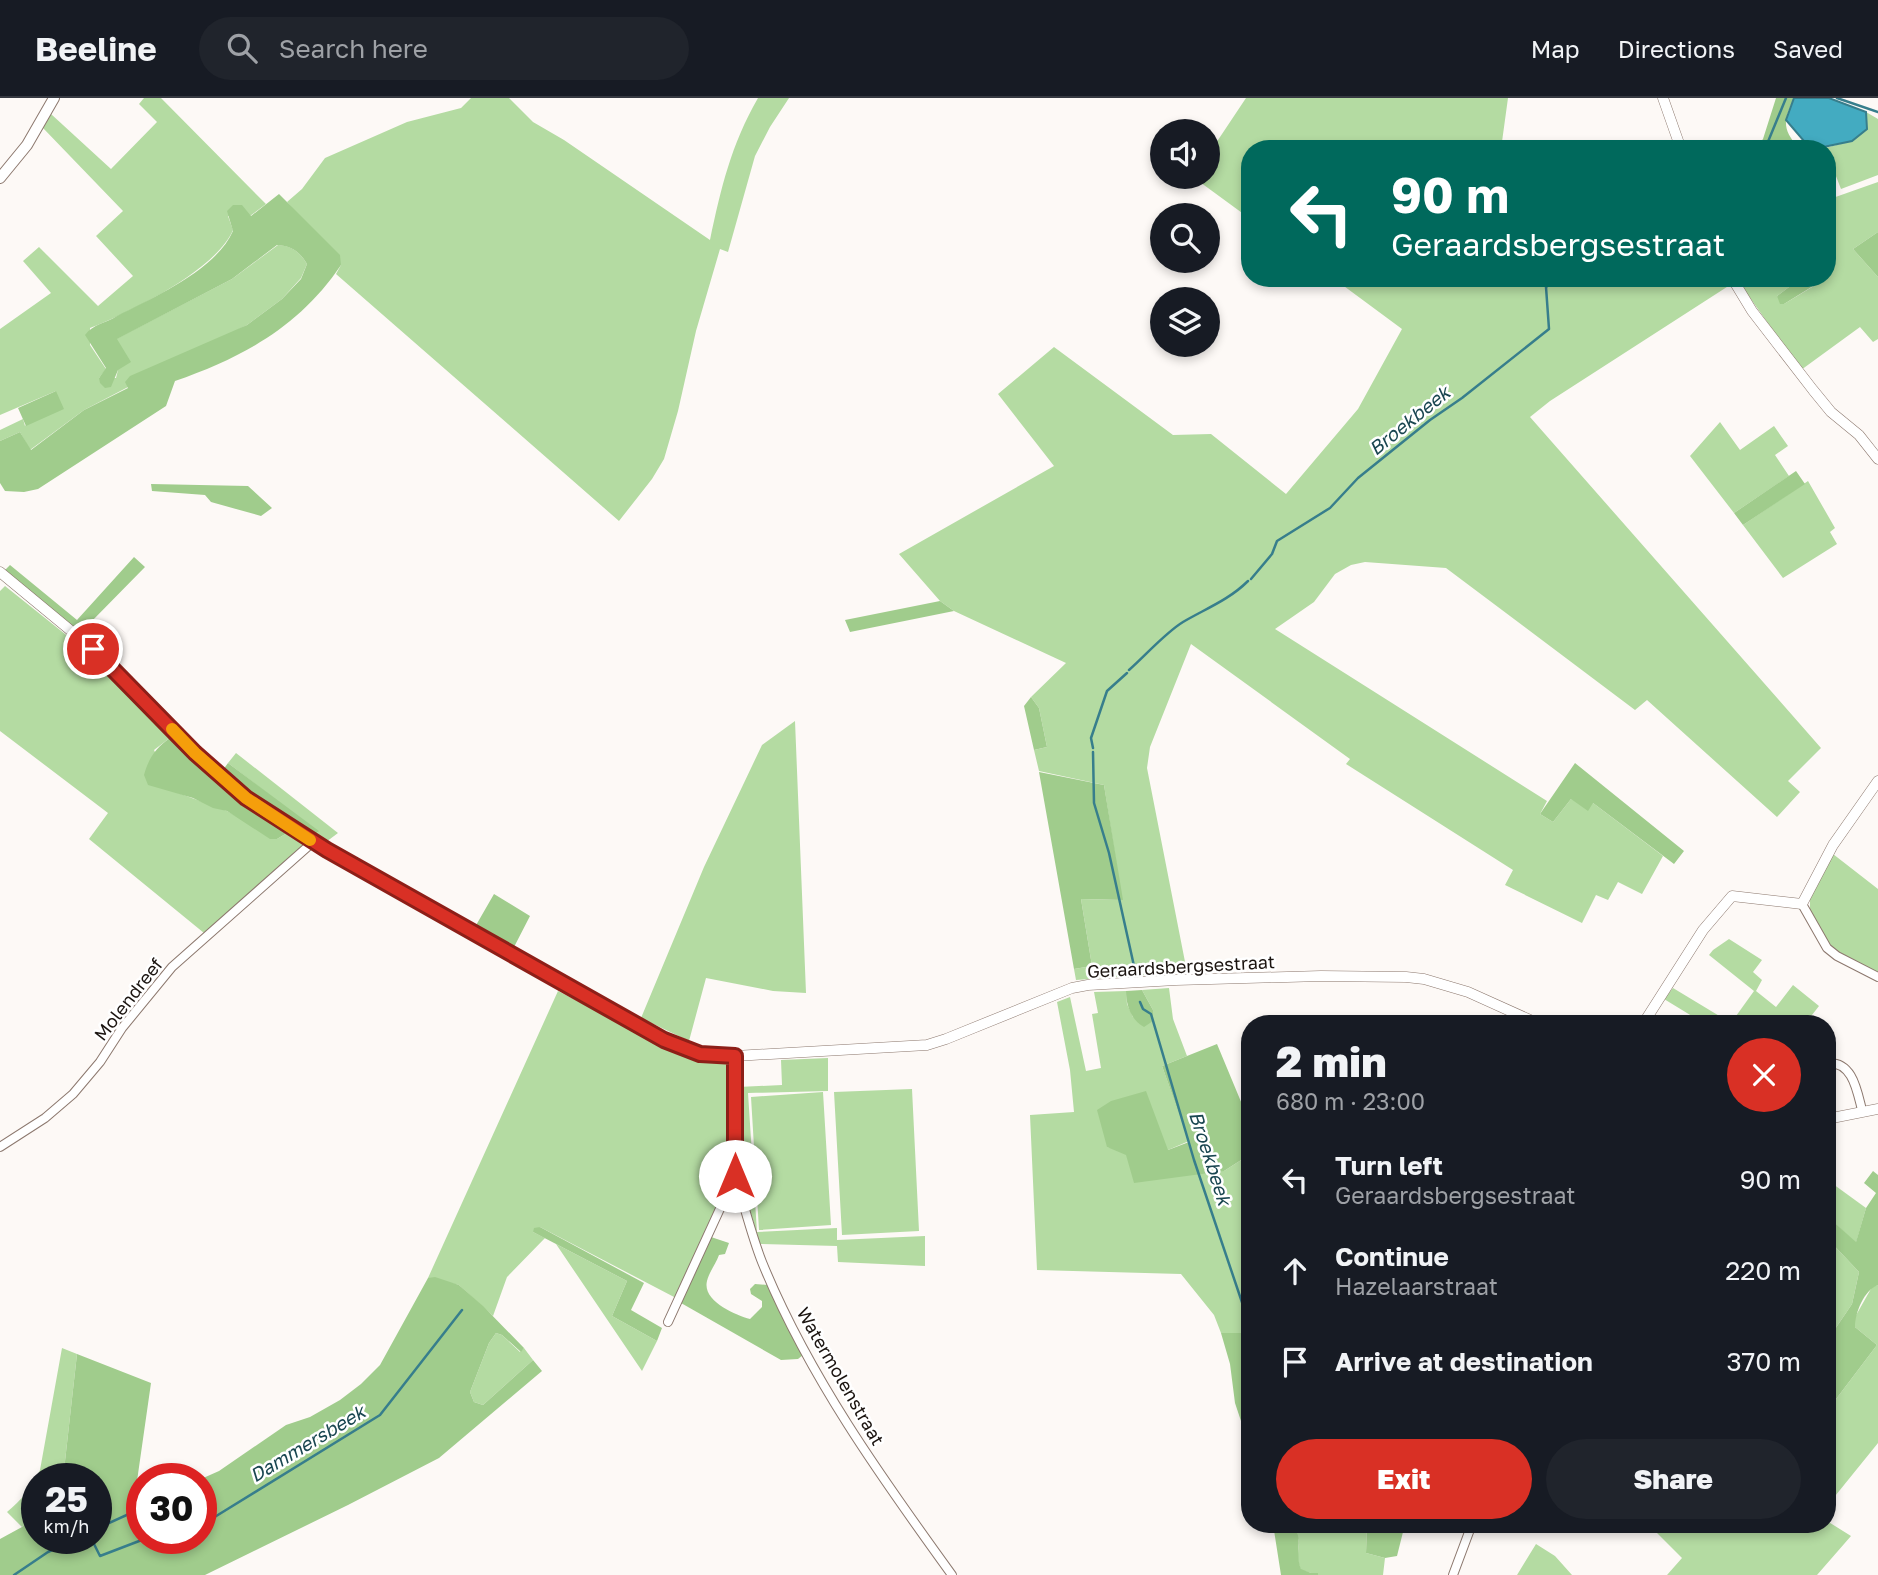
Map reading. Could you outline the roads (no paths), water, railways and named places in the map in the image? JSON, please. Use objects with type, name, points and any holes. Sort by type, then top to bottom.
[{"type":"main road","points":[[0,178],[27,145],[54,98]]},
{"type":"street","points":[[1663,98],[1678,140]]},
{"type":"street","points":[[1737,287],[1752,311],[1813,390],[1831,412],[1859,435],[1878,459]]},
{"type":"street","name":"Geraardsbergsestraat","points":[[0,572],[93,649],[195,753],[246,798],[313,842],[479,936],[671,1044],[700,1054],[735,1056],[927,1045],[1072,988],[1088,985],[1387,976],[1415,978],[1468,992],[1519,1015]]},
{"type":"street","points":[[1802,904],[1833,845],[1878,781]]},
{"type":"street","name":"Molendreef","points":[[0,1147],[45,1118],[73,1094],[172,967],[313,842]]},
{"type":"street","points":[[1649,1015],[1703,930],[1732,896],[1802,904]]},
{"type":"street","points":[[1802,904],[1827,948],[1878,977]]},
{"type":"street","points":[[668,1322],[735,1176],[735,1056]]},
{"type":"street","points":[[1836,1065],[1842,1066],[1851,1074],[1862,1110]]},
{"type":"street","points":[[1836,1117],[1878,1109]]},
{"type":"street","name":"Watermolenstraat","points":[[735,1176],[762,1261],[811,1363],[895,1496],[952,1575]]},
{"type":"street","points":[[1453,1575],[1469,1533]]},
{"type":"water","points":[[1794,98],[1829,98],[1866,112],[1867,129],[1852,141],[1836,144],[1836,140],[1803,140],[1786,120]]},
{"type":"waterway","name":"Broekbeek","points":[[1769,140],[1786,98]]},
{"type":"waterway","name":"Broekbeek","points":[[1837,98],[1878,112]]},
{"type":"waterway","name":"Broekbeek","points":[[1251,579],[1272,554],[1277,541],[1330,508],[1358,478],[1549,329],[1546,287]]},
{"type":"waterway","name":"Broekbeek","points":[[1129,670],[1176,627],[1225,599],[1248,581]]},
{"type":"waterway","name":"Broekbeek","points":[[1093,748],[1091,738],[1107,691],[1127,673]]},
{"type":"waterway","name":"Broekbeek","points":[[1093,752],[1094,803],[1109,853],[1136,975]]},
{"type":"waterway","name":"Broekbeek","points":[[1140,1002],[1143,1009],[1151,1014],[1194,1160],[1241,1299]]},
{"type":"waterway","name":"Dammersbeek","points":[[217,1516],[380,1415],[462,1310]]},
{"type":"waterway","name":"Dammersbeek","points":[[112,1522],[126,1515]]},
{"type":"waterway","name":"Dammersbeek","points":[[112,1551],[126,1546]]},
{"type":"waterway","name":"Dammersbeek","points":[[14,1575],[45,1554]]},
{"type":"waterway","name":"Dammersbeek","points":[[99,1554],[105,1554]]}]
